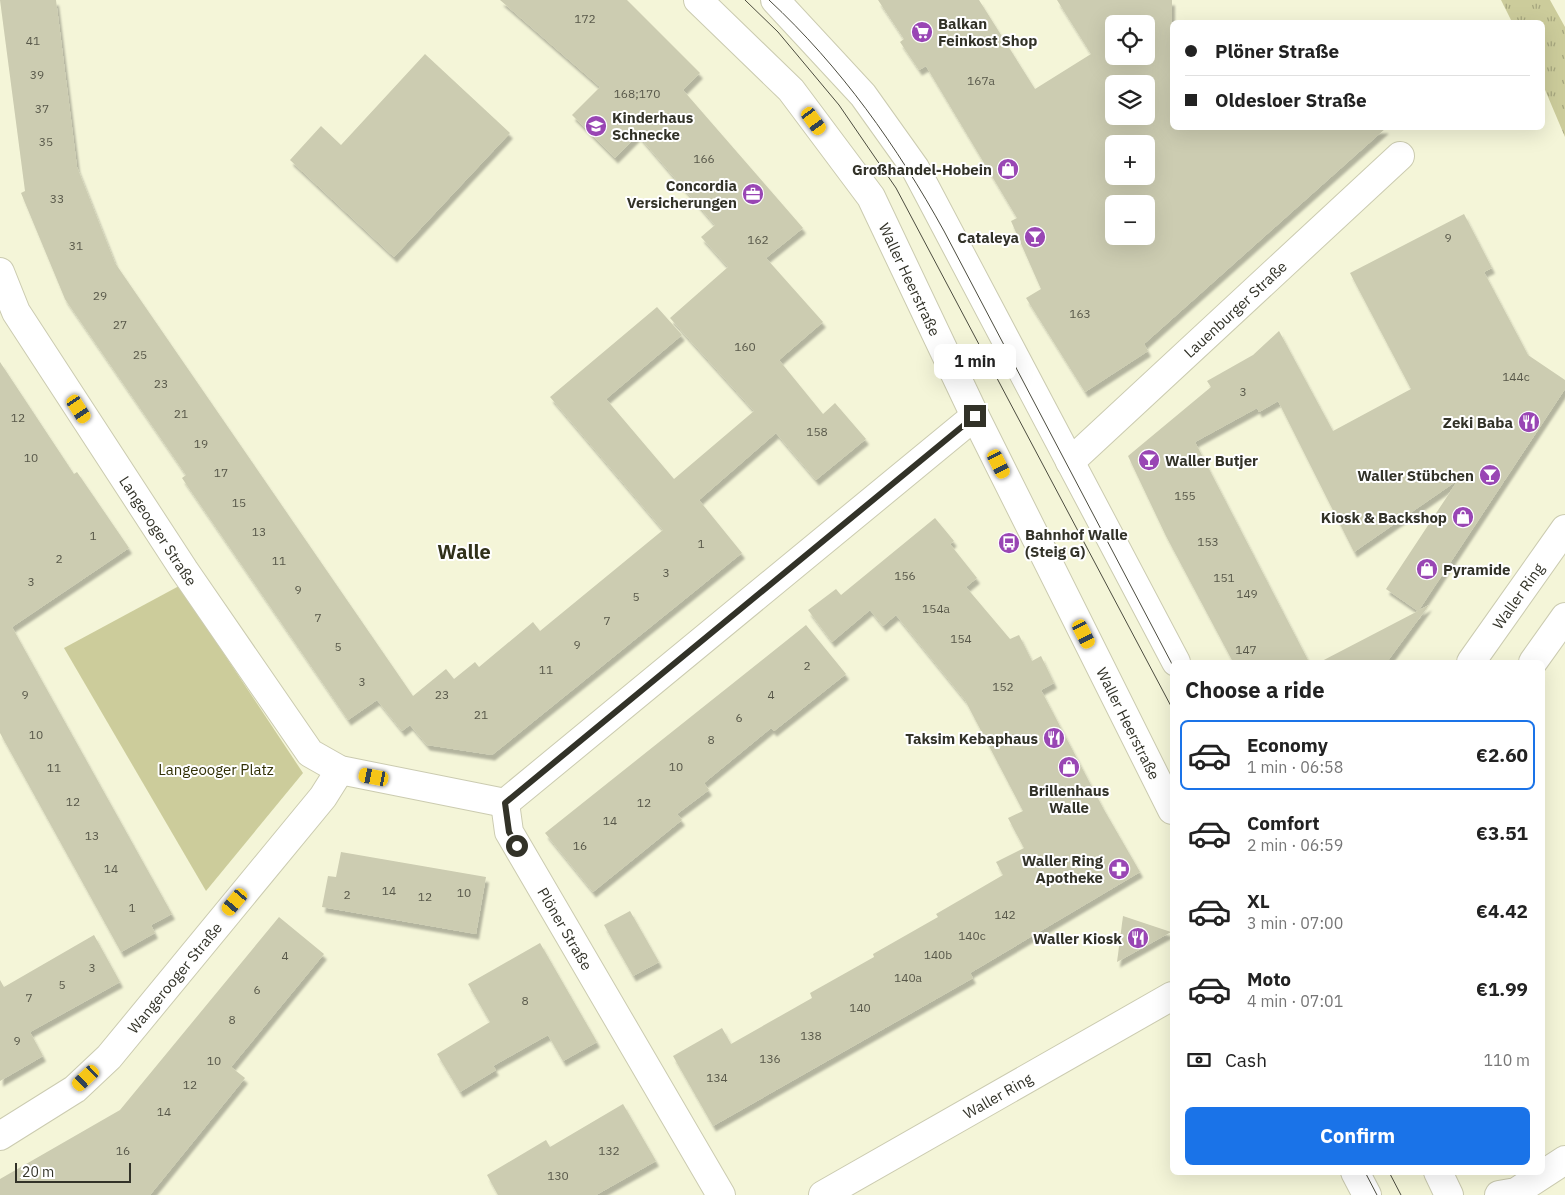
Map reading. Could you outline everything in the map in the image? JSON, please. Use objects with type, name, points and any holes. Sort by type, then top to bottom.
[{"type":"street","name":"Waller Heerstraße","points":[[698,0],[791,90],[871,197],[975,416],[1170,806]]},
{"type":"street","points":[[775,0],[794,18],[863,95],[915,168],[1175,660]]},
{"type":"street","name":"Lauenburger Straße","points":[[1070,462],[1400,156]]},
{"type":"street","name":"Langeooger Straße","points":[[0,272],[16,312],[184,570],[310,753],[340,770]]},
{"type":"street","points":[[340,770],[505,803],[975,416]]},
{"type":"street","name":"Waller Ring","points":[[1473,660],[1565,529]]},
{"type":"street","points":[[1534,660],[1565,617]]},
{"type":"street","name":"Wangerooger Straße","points":[[0,1136],[75,1089],[109,1057],[323,798],[340,770]]},
{"type":"street","name":"Plöner Straße","points":[[505,803],[509,832],[721,1195]]},
{"type":"street","name":"Waller Ring","points":[[823,1195],[1170,997]]},
{"type":"street","points":[[1545,1173],[1565,1160]]},
{"type":"street","points":[[1356,1175],[1366,1195]]},
{"type":"street","points":[[1439,1175],[1449,1195]]},
{"type":"street","points":[[1499,1195],[1516,1192],[1542,1175]]},
{"type":"green space","points":[[1501,0],[1550,0],[1565,27],[1565,137],[1545,90],[1545,20],[1511,20]]},
{"type":"green space","name":"Langeooger Platz","points":[[179,586],[303,773],[206,891],[64,648]]},
{"type":"building","points":[[0,0],[56,0],[77,167],[115,263],[413,696],[446,669],[454,679],[475,662],[479,667],[533,622],[540,631],[663,530],[550,397],[657,307],[682,335],[606,399],[674,479],[754,411],[670,318],[728,267],[701,237],[715,225],[638,135],[615,158],[572,115],[600,87],[500,0],[627,0],[700,73],[683,90],[803,228],[766,258],[823,322],[779,360],[823,414],[835,403],[866,439],[816,480],[776,433],[699,500],[742,553],[492,755],[427,745],[410,725],[402,731],[377,700],[348,720],[182,478],[186,475],[65,299],[21,193],[25,191]]},
{"type":"building","points":[[878,0],[979,0],[1035,89],[1091,54],[1057,0],[1172,0],[1172,20],[1170,20],[1170,130],[1384,130],[1144,344],[1148,351],[1085,392],[1026,298],[1041,289],[1011,221],[1017,218],[926,66],[919,70],[900,42],[904,39]]},
{"type":"building","points":[[425,54],[510,133],[394,257],[290,160],[321,126],[341,145]]},
{"type":"building","points":[[1464,214],[1492,268],[1484,272],[1528,355],[1565,380],[1565,389],[1419,610],[1429,605],[1388,660],[1324,660],[1418,611],[1386,589],[1458,480],[1354,552],[1278,401],[1259,412],[1257,408],[1195,442],[1308,660],[1232,660],[1166,536],[1128,456],[1211,387],[1207,381],[1253,355],[1279,331],[1333,431],[1411,389],[1350,273]]},
{"type":"building","points":[[0,362],[74,474],[77,472],[129,548],[12,627],[172,914],[151,925],[155,933],[121,952],[0,733]]},
{"type":"building","points":[[935,518],[954,541],[950,544],[977,578],[966,587],[1010,639],[1019,635],[1032,661],[1041,656],[1054,683],[1041,690],[1103,808],[1140,872],[970,973],[973,978],[713,1126],[673,1056],[722,1028],[731,1044],[812,998],[810,993],[874,957],[873,954],[938,917],[936,914],[1003,875],[996,862],[1024,848],[1008,818],[1023,811],[965,700],[896,615],[883,626],[870,610],[832,642],[808,610],[836,589],[841,595]]},
{"type":"building","points":[[806,625],[846,674],[774,731],[771,728],[704,783],[709,790],[677,814],[682,820],[593,892],[545,833]]},
{"type":"building","points":[[341,852],[486,877],[476,934],[322,907],[328,876],[336,877]]},
{"type":"building","points":[[630,911],[659,962],[633,976],[604,925]]},
{"type":"building","points":[[1123,916],[1170,932],[1170,933],[1117,962]]},
{"type":"building","points":[[279,917],[324,954],[231,1067],[245,1078],[150,1195],[0,1195],[0,1179],[120,1110]]},
{"type":"building","points":[[94,935],[120,982],[30,1032],[43,1056],[0,1081],[0,980],[4,987]]},
{"type":"building","points":[[540,943],[597,1042],[563,1061],[548,1035],[493,1066],[496,1070],[460,1092],[437,1054],[490,1022],[468,984]]},
{"type":"building","points":[[623,1104],[656,1161],[596,1195],[498,1195],[487,1175],[546,1140],[550,1147]]},
{"type":"tram line","points":[[745,0],[778,32],[839,105],[896,188],[1170,704]]},
{"type":"tram line","points":[[769,0],[820,52],[844,80],[887,138],[926,199],[1170,660]]},
{"type":"tram line","points":[[1367,1175],[1377,1195]]},
{"type":"tram line","points":[[1391,1175],[1401,1195]]},
{"type":"place","name":"Balkan Feinkost Shop","points":[[922,32]]},
{"type":"place","name":"Kinderhaus Schnecke","points":[[596,126]]},
{"type":"place","name":"Großhandel-Hobein","points":[[1008,169]]},
{"type":"place","name":"Concordia Versicherungen","points":[[753,194]]},
{"type":"place","name":"Cataleya","points":[[1035,237]]},
{"type":"place","name":"Zeki Baba","points":[[1529,422]]},
{"type":"place","name":"Waller Butjer","points":[[1149,460]]},
{"type":"place","name":"Waller Stübchen","points":[[1490,475]]},
{"type":"place","name":"Kiosk & Backshop","points":[[1463,517]]},
{"type":"place","name":"Bahnhof Walle (Steig G)","points":[[1009,543]]},
{"type":"place","name":"Pyramide","points":[[1427,569]]},
{"type":"place","name":"Taksim Kebaphaus","points":[[1054,738]]},
{"type":"place","name":"Brillenhaus Walle","points":[[1069,767]]},
{"type":"place","name":"Waller Ring Apotheke","points":[[1119,869]]},
{"type":"place","name":"Waller Kiosk","points":[[1138,938]]},
{"type":"district","name":"Walle","points":[[464,551]]},
{"type":"route","points":[[517,846],[509,832],[505,803],[975,416]]}]
